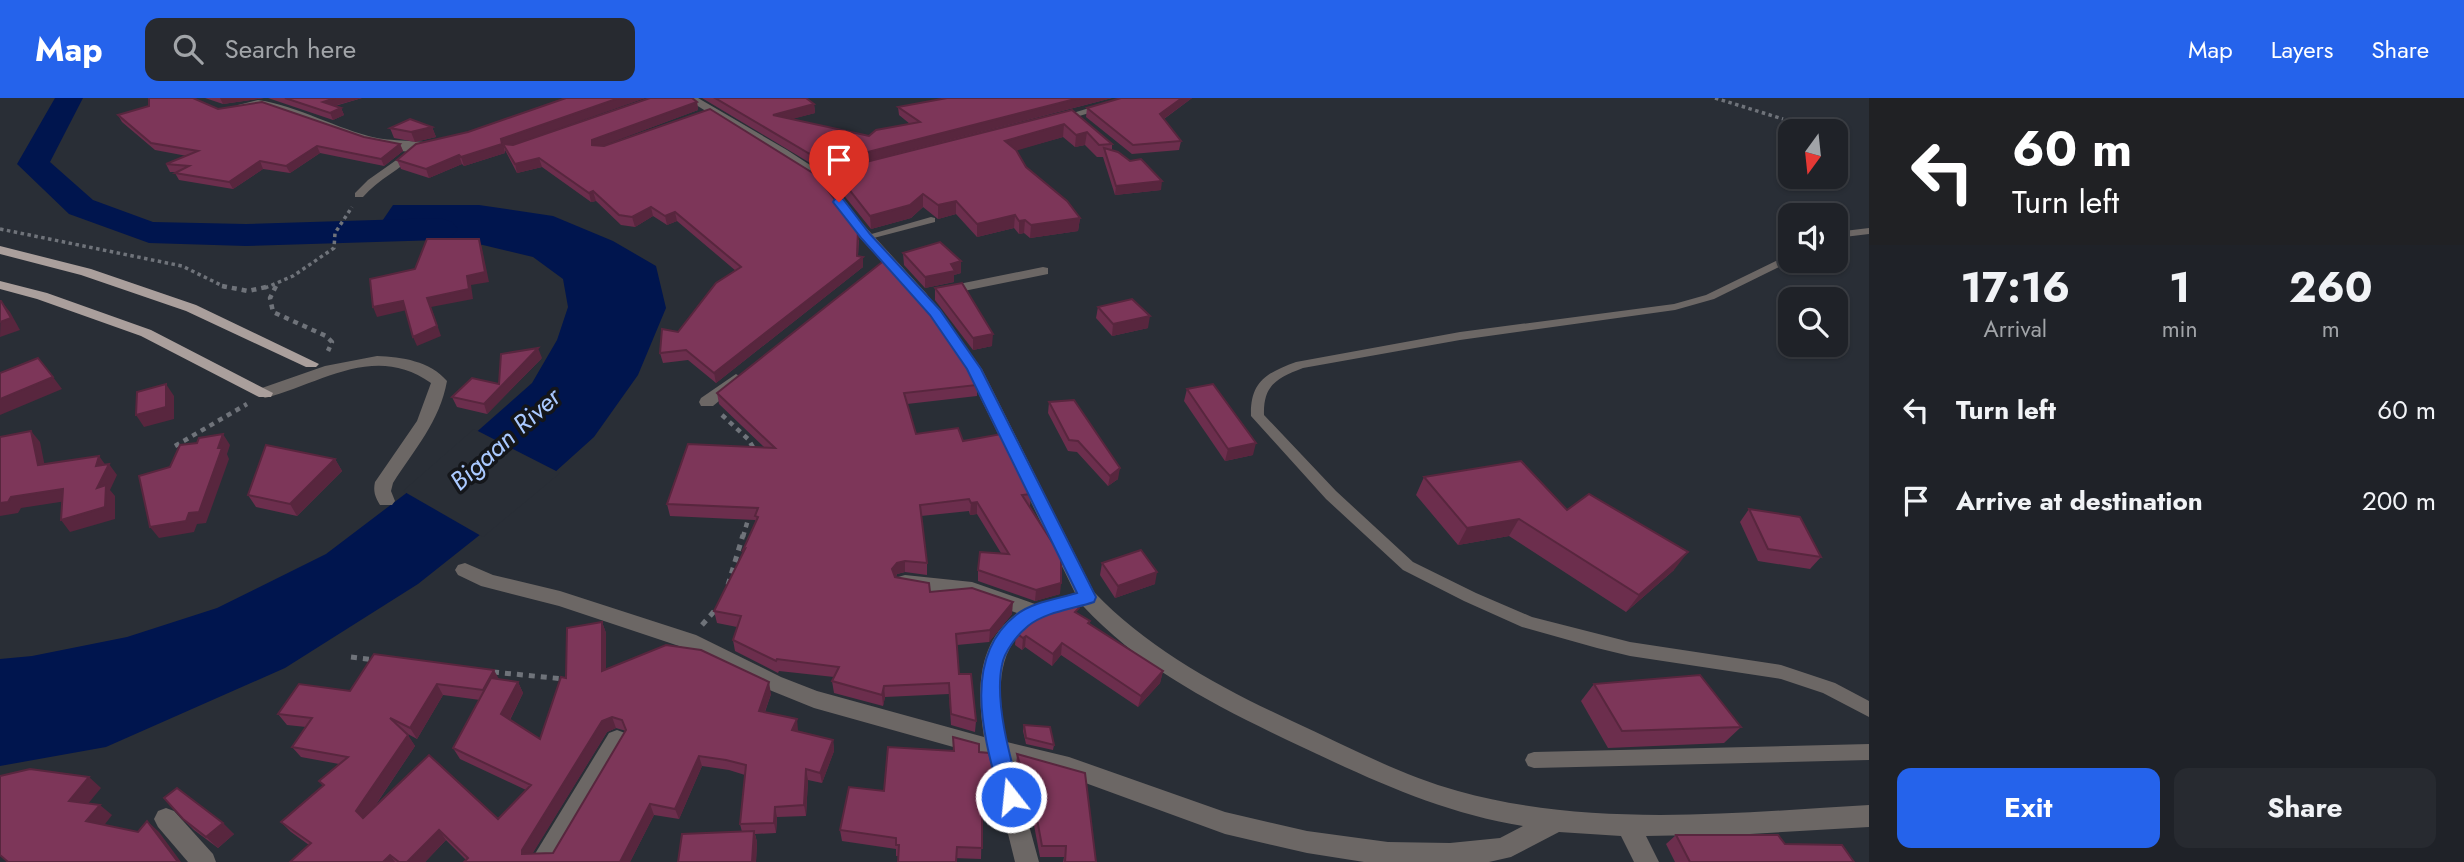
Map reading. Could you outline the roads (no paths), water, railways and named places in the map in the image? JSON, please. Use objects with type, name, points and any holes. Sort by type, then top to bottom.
[{"type":"main road","points":[[0,250],[86,272],[191,308],[311,365]]},
{"type":"main road","points":[[0,285],[41,296],[146,333],[265,393]]},
{"type":"street","points":[[690,98],[707,114],[829,177],[882,263],[921,296],[974,369],[1087,597],[1131,640],[1246,710],[1402,783],[1460,802],[1557,821],[1628,825],[1739,824],[1869,816]]},
{"type":"street","points":[[1048,123],[1079,120],[1134,98]]},
{"type":"street","points":[[228,109],[266,103],[372,140],[415,148],[446,142]]},
{"type":"street","points":[[921,296],[1043,271]]},
{"type":"street","points":[[265,393],[324,372],[368,362],[412,363],[427,370],[439,381],[437,397],[428,417],[384,482],[382,491],[386,501]]},
{"type":"street","points":[[707,402],[750,369]]},
{"type":"street","points":[[465,570],[488,581],[560,598],[689,641],[774,683],[814,699],[1069,767],[1225,823],[1307,842],[1388,854],[1450,855],[1502,849],[1557,821]]},
{"type":"street","points":[[905,582],[964,586],[998,595],[1035,613]]},
{"type":"street","points":[[1027,862],[998,750],[990,681],[992,663],[1011,632],[1035,613],[1087,597]]},
{"type":"street","points":[[542,862],[617,740]]},
{"type":"street","points":[[166,819],[204,862]]},
{"type":"street","points":[[1628,825],[1647,862]]},
{"type":"lane","points":[[359,195],[374,178],[405,159],[415,148]]},
{"type":"lane","points":[[866,237],[931,220]]},
{"type":"lane","points":[[1848,234],[1869,231]]},
{"type":"lane","points":[[1778,263],[1710,297],[1675,307],[1460,336],[1300,365],[1280,372],[1266,383],[1256,399],[1258,416],[1331,495],[1408,566],[1470,597],[1528,622],[1597,641],[1641,651],[1781,672],[1829,688],[1869,710]]},
{"type":"lane","points":[[1534,760],[1869,752]]},
{"type":"water","points":[[393,205],[479,205],[553,216],[613,241],[656,266],[666,308],[638,375],[594,437],[524,500],[418,584],[285,668],[106,747],[0,766],[0,659],[32,656],[127,637],[217,608],[326,554],[413,488],[532,383],[557,340],[568,307],[563,279],[533,257],[462,240],[374,233]]},
{"type":"waterway","name":"Bigaan River","points":[[69,98],[33,164],[81,207],[149,232],[246,235],[440,229]]}]
